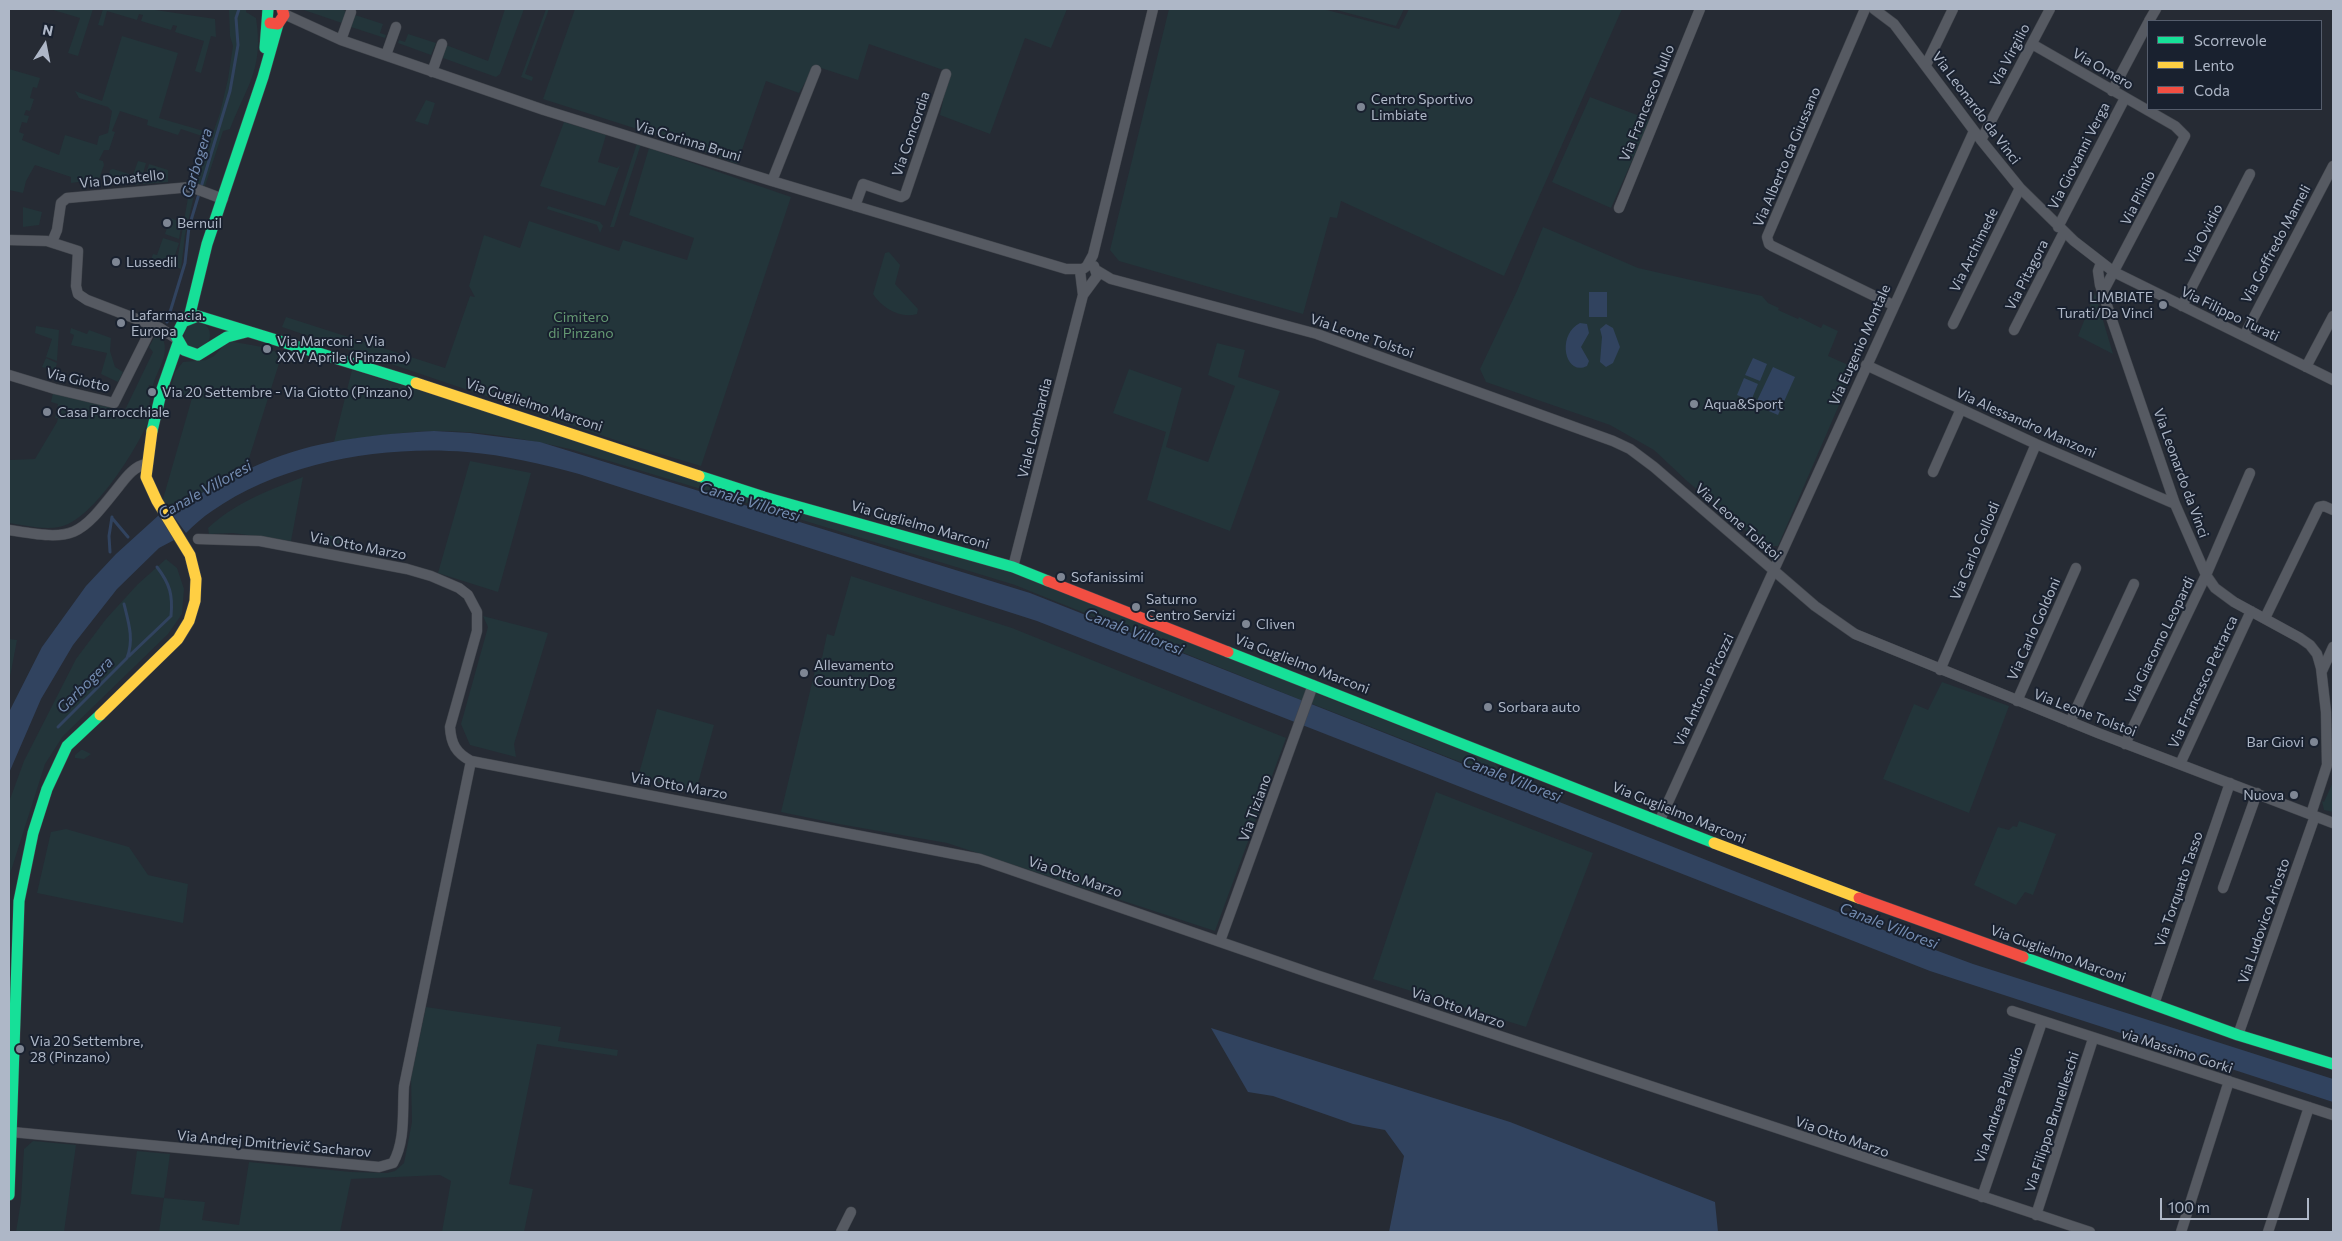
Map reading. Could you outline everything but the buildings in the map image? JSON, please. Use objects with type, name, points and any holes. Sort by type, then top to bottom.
[{"type":"street","points":[[1089,275],[1153,9]]},
{"type":"street","name":"Via Francesco Nullo","points":[[1619,208],[1700,9]]},
{"type":"street","name":"Via Alberto da Giussano","points":[[1864,9],[1767,237],[1772,246],[1892,305]]},
{"type":"street","name":"Via Leonardo da Vinci","points":[[1874,9],[1894,24],[1926,64],[1974,132],[2020,188],[2061,229],[2114,272]]},
{"type":"street","points":[[1926,64],[1953,9]]},
{"type":"street","name":"Via Virgilio","points":[[1981,140],[2050,9]]},
{"type":"street","points":[[340,40],[350,12]]},
{"type":"street","points":[[264,13],[271,23],[282,14]]},
{"type":"street","points":[[263,77],[264,13]]},
{"type":"street","points":[[9,1195],[19,901],[33,833],[47,789],[67,746],[174,645],[188,626],[195,605],[196,576],[192,555],[164,512],[146,478],[146,464],[168,370],[282,14]]},
{"type":"street","name":"Via Corinna Bruni","points":[[282,14],[340,40],[508,98],[772,181],[1089,275]]},
{"type":"street","points":[[2112,91],[2147,26]]},
{"type":"street","points":[[386,56],[396,27]]},
{"type":"street","points":[[432,72],[442,44]]},
{"type":"street","name":"Via Omero","points":[[2032,44],[2175,126],[2185,136]]},
{"type":"street","points":[[772,181],[816,70]]},
{"type":"street","name":"Via Concordia","points":[[855,206],[863,184],[900,197],[905,195],[946,74]]},
{"type":"street","name":"Via Giovanni Verga","points":[[2061,229],[2125,98]]},
{"type":"street","name":"Via Eugenio Montale","points":[[1774,571],[1892,305],[1974,132]]},
{"type":"street","name":"Via Plinio","points":[[2114,272],[2185,136]]},
{"type":"street","name":"Via Goffredo Mameli","points":[[2244,336],[2333,166]]},
{"type":"street","name":"Via Ovidio","points":[[2182,306],[2250,174]]},
{"type":"street","name":"Via Donatello","points":[[52,242],[57,230],[62,203],[67,198],[191,186],[222,199]]},
{"type":"street","name":"Via Archimede","points":[[1953,324],[2020,188]]},
{"type":"street","name":"Via Pitagora","points":[[2014,330],[2061,229]]},
{"type":"street","points":[[9,240],[52,242],[78,251],[76,286],[78,294],[87,300],[157,326],[172,329],[194,316],[208,320]]},
{"type":"street","name":"Via Leonardo da Vinci","points":[[2101,263],[2098,274],[2103,292],[2175,504],[2206,575],[2223,594],[2310,645],[2317,654]]},
{"type":"street","points":[[2103,292],[2114,272]]},
{"type":"street","name":"Via Filippo Turati","points":[[2114,272],[2333,380]]},
{"type":"street","name":"Via Leone Tolstoi","points":[[1089,275],[1111,279],[1317,334],[1614,441],[1630,449],[1654,467],[1815,606],[1855,634],[2070,722],[2333,822]]},
{"type":"street","name":"Viale Lombardia","points":[[1013,568],[1089,275]]},
{"type":"street","points":[[195,288],[197,306],[208,320],[215,336],[210,349]]},
{"type":"street","points":[[2306,367],[2333,316]]},
{"type":"street","name":"Via Guglielmo Marconi","points":[[208,320],[419,384],[764,497],[1013,568],[1313,684],[1778,869],[2238,1035],[2333,1064]]},
{"type":"street","points":[[157,326],[177,341],[189,354]]},
{"type":"street","name":"Via Giotto","points":[[9,376],[114,403],[157,326]]},
{"type":"street","points":[[168,370],[180,357],[189,354],[196,355],[210,349],[226,337],[246,332]]},
{"type":"street","name":"Via Alessandro Manzoni","points":[[1866,365],[2036,444],[2175,504]]},
{"type":"street","points":[[1933,472],[1961,409]]},
{"type":"street","name":"Via Carlo Collodi","points":[[1940,670],[2036,444]]},
{"type":"street","points":[[9,530],[59,535],[76,532],[91,521],[124,480],[137,468],[146,464]]},
{"type":"street","name":"Via Giacomo Leopardi","points":[[2126,744],[2206,575],[2250,473]]},
{"type":"street","points":[[124,480],[146,478]]},
{"type":"street","points":[[2265,618],[2321,506],[2333,510]]},
{"type":"street","name":"Via Otto Marzo","points":[[198,539],[260,542],[407,569],[431,576],[468,594],[477,612],[477,631],[450,727],[450,739],[454,748],[471,761],[965,855],[1220,940],[1316,975],[2090,1232]]},
{"type":"street","name":"Via Carlo Goldoni","points":[[2017,701],[2076,568]]},
{"type":"street","name":"Via Antonio Picozzi","points":[[1659,822],[1774,571]]},
{"type":"street","points":[[2070,722],[2134,584]]},
{"type":"street","name":"Via Francesco Petrarca","points":[[2180,764],[2251,611]]},
{"type":"street","points":[[2313,815],[2327,765],[2326,712],[2322,672],[2317,654],[2324,655],[2332,650]]},
{"type":"street","points":[[2322,672],[2332,650]]},
{"type":"street","name":"Via Tiziano","points":[[1220,940],[1310,697],[1313,684]]},
{"type":"street","name":"Via Andrej Dmitrievič Sacharov","points":[[12,1132],[379,1167],[393,1163],[397,1157],[403,1127],[404,1086],[471,761]]},
{"type":"street","name":"Via Torquato Tasso","points":[[2154,1004],[2230,783]]},
{"type":"street","points":[[2223,888],[2258,794]]},
{"type":"street","name":"Via Ludovico Ariosto","points":[[2238,1035],[2313,815]]},
{"type":"street","name":"via Massimo Gorki","points":[[2012,1011],[2333,1115]]},
{"type":"street","name":"Via Andrea Palladio","points":[[1982,1197],[2042,1022]]},
{"type":"street","name":"Via Filippo Brunelleschi","points":[[2036,1214],[2094,1039]]},
{"type":"street","points":[[2182,1232],[2229,1081]]},
{"type":"street","points":[[2268,1232],[2309,1107]]},
{"type":"street","points":[[841,1232],[851,1212]]},
{"type":"green space","points":[[50,9],[93,9],[78,56],[68,53],[80,18]]},
{"type":"green space","points":[[103,9],[149,9],[215,19],[216,37],[211,36],[201,73],[195,71],[204,41],[175,32],[177,26],[173,25],[171,30],[141,21],[143,15],[139,14],[137,20],[107,11],[103,26],[98,25]]},
{"type":"green space","points":[[229,9],[246,9],[246,12],[256,18],[258,51],[256,64],[230,129],[223,131],[205,186],[198,185],[196,182],[220,113],[228,79],[233,46],[230,36]]},
{"type":"green space","points":[[301,9],[340,9],[346,11],[342,23]]},
{"type":"green space","points":[[505,9],[524,9],[500,74],[496,77],[443,58],[446,45],[488,61]]},
{"type":"green space","points":[[546,9],[549,9],[525,74],[533,77],[532,81],[521,77]]},
{"type":"green space","points":[[575,9],[1067,9],[1051,48],[1025,38],[990,134],[940,115],[949,72],[869,44],[858,80],[815,66],[799,93],[766,81],[737,164],[678,142],[543,99]]},
{"type":"green space","name":"Centro Sportivo Limbiate","points":[[1169,9],[1323,9],[1399,29],[1409,9],[1622,9],[1504,276],[1341,201],[1337,218],[1330,217],[1303,314],[1119,261],[1110,250]]},
{"type":"green space","points":[[1333,9],[1404,9],[1396,26]]},
{"type":"green space","points":[[355,15],[383,24],[380,33],[386,35],[385,38],[351,27]]},
{"type":"green space","points":[[408,34],[436,43],[431,55],[398,43],[399,40],[405,42]]},
{"type":"green space","points":[[122,36],[178,53],[159,118],[207,132],[205,137],[181,129],[178,135],[147,125],[148,120],[120,111],[112,131],[115,132],[109,150],[104,150],[99,160],[103,161],[104,165],[99,179],[71,183],[71,177],[35,165],[26,181],[23,193],[9,190],[9,69],[40,78],[37,88],[33,87],[30,98],[34,99],[30,111],[26,110],[24,115],[29,116],[27,123],[22,122],[19,132],[24,134],[22,140],[59,155],[65,135],[97,145],[99,136],[108,133],[112,111],[108,107],[79,98],[75,91],[102,101]]},
{"type":"green space","points":[[1590,97],[1650,120],[1611,208],[1552,182]]},
{"type":"green space","points":[[426,100],[435,103],[428,125],[415,121]]},
{"type":"green space","points":[[564,122],[606,135],[598,162],[617,168],[620,165],[605,206],[540,186]]},
{"type":"green space","points":[[637,143],[641,144],[614,227],[610,227]]},
{"type":"green space","name":"Cimitero di Pinzano","points":[[649,148],[791,197],[701,466],[627,444],[282,327],[286,317],[445,368],[470,296],[475,297],[469,286],[484,235],[520,248],[529,221],[619,251],[623,240],[687,260],[694,238],[629,215]]},
{"type":"green space","points":[[138,161],[146,163],[140,184],[135,185],[133,175]]},
{"type":"green space","points":[[149,164],[168,170],[168,182],[143,184]]},
{"type":"green space","points":[[113,169],[129,174],[130,177],[108,179],[110,170]]},
{"type":"green space","points":[[195,191],[185,235],[181,269],[176,267],[189,192]]},
{"type":"green space","points":[[548,206],[600,222],[603,226],[600,233],[597,225],[547,209]]},
{"type":"green space","points":[[23,207],[42,212],[39,225],[23,227]]},
{"type":"green space","points":[[170,218],[182,222],[179,239],[165,234]]},
{"type":"green space","name":"Aqua&Sport","points":[[1543,227],[1638,268],[1762,296],[1768,303],[1779,308],[1778,310],[1798,319],[1799,317],[1821,328],[1823,324],[1838,331],[1828,356],[1855,368],[1778,546],[1764,546],[1687,481],[1654,450],[1610,425],[1486,382],[1480,369],[1517,291]]},
{"type":"green space","points":[[163,238],[179,243],[170,270],[150,263],[153,254],[157,255]]},
{"type":"green space","points":[[889,252],[900,265],[895,284],[918,309],[917,314],[898,314],[881,304],[873,294],[885,253]]},
{"type":"green space","points":[[2095,293],[2113,354],[2078,336]]},
{"type":"green space","points":[[197,322],[206,326],[210,335],[206,344],[197,348],[188,344],[184,335],[188,326]]},
{"type":"green space","points":[[36,326],[59,330],[57,361],[46,357],[52,339],[35,333]]},
{"type":"green space","points":[[71,328],[87,334],[89,330],[111,338],[110,351],[115,367],[123,372],[118,382],[101,374],[107,353],[71,345],[74,335],[70,333]]},
{"type":"green space","points":[[155,336],[163,339],[165,351],[153,386],[149,385],[147,393],[151,394],[147,424],[133,451],[98,500],[85,513],[59,527],[46,528],[9,523],[9,460],[35,459],[57,422],[58,418],[55,418],[58,404],[51,402],[53,393],[116,409],[129,415],[129,412],[125,410],[153,352],[149,347]]},
{"type":"green space","points":[[228,341],[263,347],[282,354],[245,471],[169,510],[163,499],[192,398],[170,392],[175,372],[183,362],[206,360],[214,356]]},
{"type":"green space","points":[[1217,343],[1245,350],[1238,377],[1280,391],[1230,531],[1147,500],[1166,432],[1113,413],[1129,369],[1182,388],[1166,447],[1208,462],[1235,386],[1208,375]]},
{"type":"green space","points":[[46,358],[57,363],[55,370],[42,367]]},
{"type":"green space","points":[[352,370],[1001,569],[1308,687],[1306,702],[1015,585],[570,449],[502,436],[450,431],[408,432],[334,442]]},
{"type":"green space","points":[[470,461],[531,473],[498,592],[438,573]]},
{"type":"green space","points":[[303,477],[291,541],[233,533],[209,534],[208,528],[229,511],[265,492]]},
{"type":"green space","points":[[328,535],[350,540],[348,548],[325,545]]},
{"type":"green space","points":[[166,559],[177,568],[184,589],[182,614],[168,634],[63,736],[45,764],[9,877],[9,802],[24,761],[76,659],[106,619],[138,584]]},
{"type":"green space","points":[[851,576],[1012,628],[1286,738],[1215,931],[947,843],[781,812],[818,658],[822,658],[827,634],[834,636]]},
{"type":"green space","points":[[483,616],[548,633],[514,744],[516,757],[470,745],[461,724],[488,627]]},
{"type":"green space","points":[[9,639],[17,640],[9,682]]},
{"type":"green space","points":[[1942,682],[2009,706],[1969,813],[1883,779],[1914,704],[1928,710]]},
{"type":"green space","points":[[1315,693],[1495,763],[1499,770],[1496,776],[1310,703]]},
{"type":"green space","points":[[657,709],[714,725],[697,787],[692,790],[638,777]]},
{"type":"green space","points":[[81,750],[91,754],[84,759],[75,758],[75,755]]},
{"type":"green space","points":[[2333,782],[2333,812],[2324,810],[2322,801],[2324,802]]},
{"type":"green space","points":[[1436,792],[1593,853],[1526,1027],[1373,979]]},
{"type":"green space","points":[[2019,821],[2056,834],[2033,895],[2025,892],[2016,905],[1974,885],[1998,827],[2009,830],[2013,826],[2017,827]]},
{"type":"green space","points":[[66,829],[129,847],[148,875],[188,884],[183,923],[37,893],[51,832]]},
{"type":"green space","points":[[426,1007],[561,1027],[558,1041],[618,1050],[617,1056],[537,1044],[509,1184],[533,1189],[524,1232],[442,1232],[451,1181],[440,1175],[351,1179],[340,1232],[159,1232],[164,1198],[205,1202],[202,1220],[239,1225],[249,1162],[351,1172],[387,1173],[395,1171],[404,1163],[412,1122],[411,1078]]},
{"type":"green space","points":[[33,1141],[76,1145],[64,1232],[16,1232],[21,1201],[24,1149]]},
{"type":"green space","points":[[137,1151],[170,1154],[164,1198],[131,1194]]},
{"type":"water","points":[[1589,292],[1607,292],[1607,317],[1589,317]]},
{"type":"water","points":[[1580,323],[1587,324],[1589,333],[1581,347],[1589,361],[1587,366],[1579,368],[1573,366],[1569,360],[1566,353],[1566,345],[1568,336]]},
{"type":"water","points":[[1606,324],[1613,328],[1620,347],[1613,363],[1606,367],[1600,362],[1602,337],[1600,329]]},
{"type":"water","points":[[1753,358],[1767,364],[1760,381],[1745,375]]},
{"type":"water","points":[[1773,367],[1795,377],[1778,415],[1755,405]]},
{"type":"water","points":[[1744,378],[1758,384],[1751,401],[1737,395]]},
{"type":"water","name":"Canale Villoresi","points":[[434,431],[470,433],[540,442],[1030,593],[1919,944],[1973,964],[2333,1079],[2333,1102],[1930,971],[1037,621],[579,474],[523,460],[481,453],[402,451],[334,461],[301,469],[270,480],[240,494],[212,511],[186,533],[169,510],[246,470],[292,452],[352,439]]},
{"type":"water","name":"Canale Villoresi","points":[[159,515],[176,539],[159,548],[117,589],[73,645],[41,699],[9,773],[9,712],[42,647],[86,586],[116,554]]},
{"type":"water","points":[[1211,1028],[1510,1122],[1715,1202],[1718,1232],[1389,1232],[1404,1156],[1385,1130],[1353,1124],[1273,1096],[1248,1092]]},
{"type":"waterway","name":"Garbogera","points":[[167,322],[185,263],[189,227],[230,91],[238,45],[236,18],[239,9]]},
{"type":"waterway","name":"Garbogera","points":[[110,552],[109,536],[112,517]]},
{"type":"waterway","name":"Garbogera","points":[[112,518],[128,537]]},
{"type":"waterway","name":"Garbogera","points":[[129,656],[171,616],[170,590],[157,567]]},
{"type":"waterway","name":"Garbogera","points":[[58,727],[127,658],[130,638],[124,604]]},
{"type":"traffic: fast","points":[[265,48],[268,9]]},
{"type":"traffic: fast","points":[[189,318],[207,244],[263,77],[278,24]]},
{"type":"traffic: fast","points":[[246,332],[227,337],[198,355],[184,350],[176,336],[183,322],[198,316],[416,383]]},
{"type":"traffic: fast","points":[[152,431],[162,389],[178,343]]},
{"type":"traffic: fast","points":[[699,476],[764,497],[1013,567],[1048,581]]},
{"type":"traffic: fast","points":[[1228,652],[1714,843]]},
{"type":"traffic: fast","points":[[9,1195],[19,901],[33,833],[47,789],[67,746],[100,715]]},
{"type":"traffic: fast","points":[[2023,957],[2238,1035],[2333,1064]]},
{"type":"traffic: slow","points":[[416,383],[699,476]]},
{"type":"traffic: slow","points":[[100,715],[178,639],[189,621],[195,601],[196,579],[190,555],[157,501],[146,477],[152,431]]},
{"type":"traffic: slow","points":[[1714,843],[1859,898]]},
{"type":"traffic: jam","points":[[270,23],[278,24],[284,15],[282,9]]},
{"type":"traffic: jam","points":[[1048,581],[1228,652]]},
{"type":"traffic: jam","points":[[1859,898],[2023,957]]},
{"type":"place","name":"Centro Sportivo Limbiate","points":[[1361,107]]},
{"type":"place","name":"Bernuil","points":[[167,223]]},
{"type":"place","name":"Lussedil","points":[[116,262]]},
{"type":"place","name":"LIMBIATE Turati/Da Vinci","points":[[2163,305]]},
{"type":"place","name":"Lafarmacia. Europa","points":[[121,323]]},
{"type":"place","name":"Via Marconi - Via XXV Aprile (Pinzano)","points":[[267,349]]},
{"type":"place","name":"Via 20 Settembre - Via Giotto (Pinzano)","points":[[152,392]]},
{"type":"place","name":"Aqua&Sport","points":[[1694,404]]},
{"type":"place","name":"Casa Parrocchiale","points":[[47,412]]},
{"type":"place","name":"Sofanissimi","points":[[1061,577]]},
{"type":"place","name":"Saturno Centro Servizi","points":[[1136,607]]},
{"type":"place","name":"Cliven","points":[[1246,624]]},
{"type":"place","name":"Allevamento Country Dog","points":[[804,673]]},
{"type":"place","name":"Sorbara auto","points":[[1488,707]]},
{"type":"place","name":"Bar Giovi","points":[[2314,742]]},
{"type":"place","name":"Nuova","points":[[2294,795]]},
{"type":"place","name":"Via 20 Settembre, 28 (Pinzano)","points":[[20,1049]]}]
